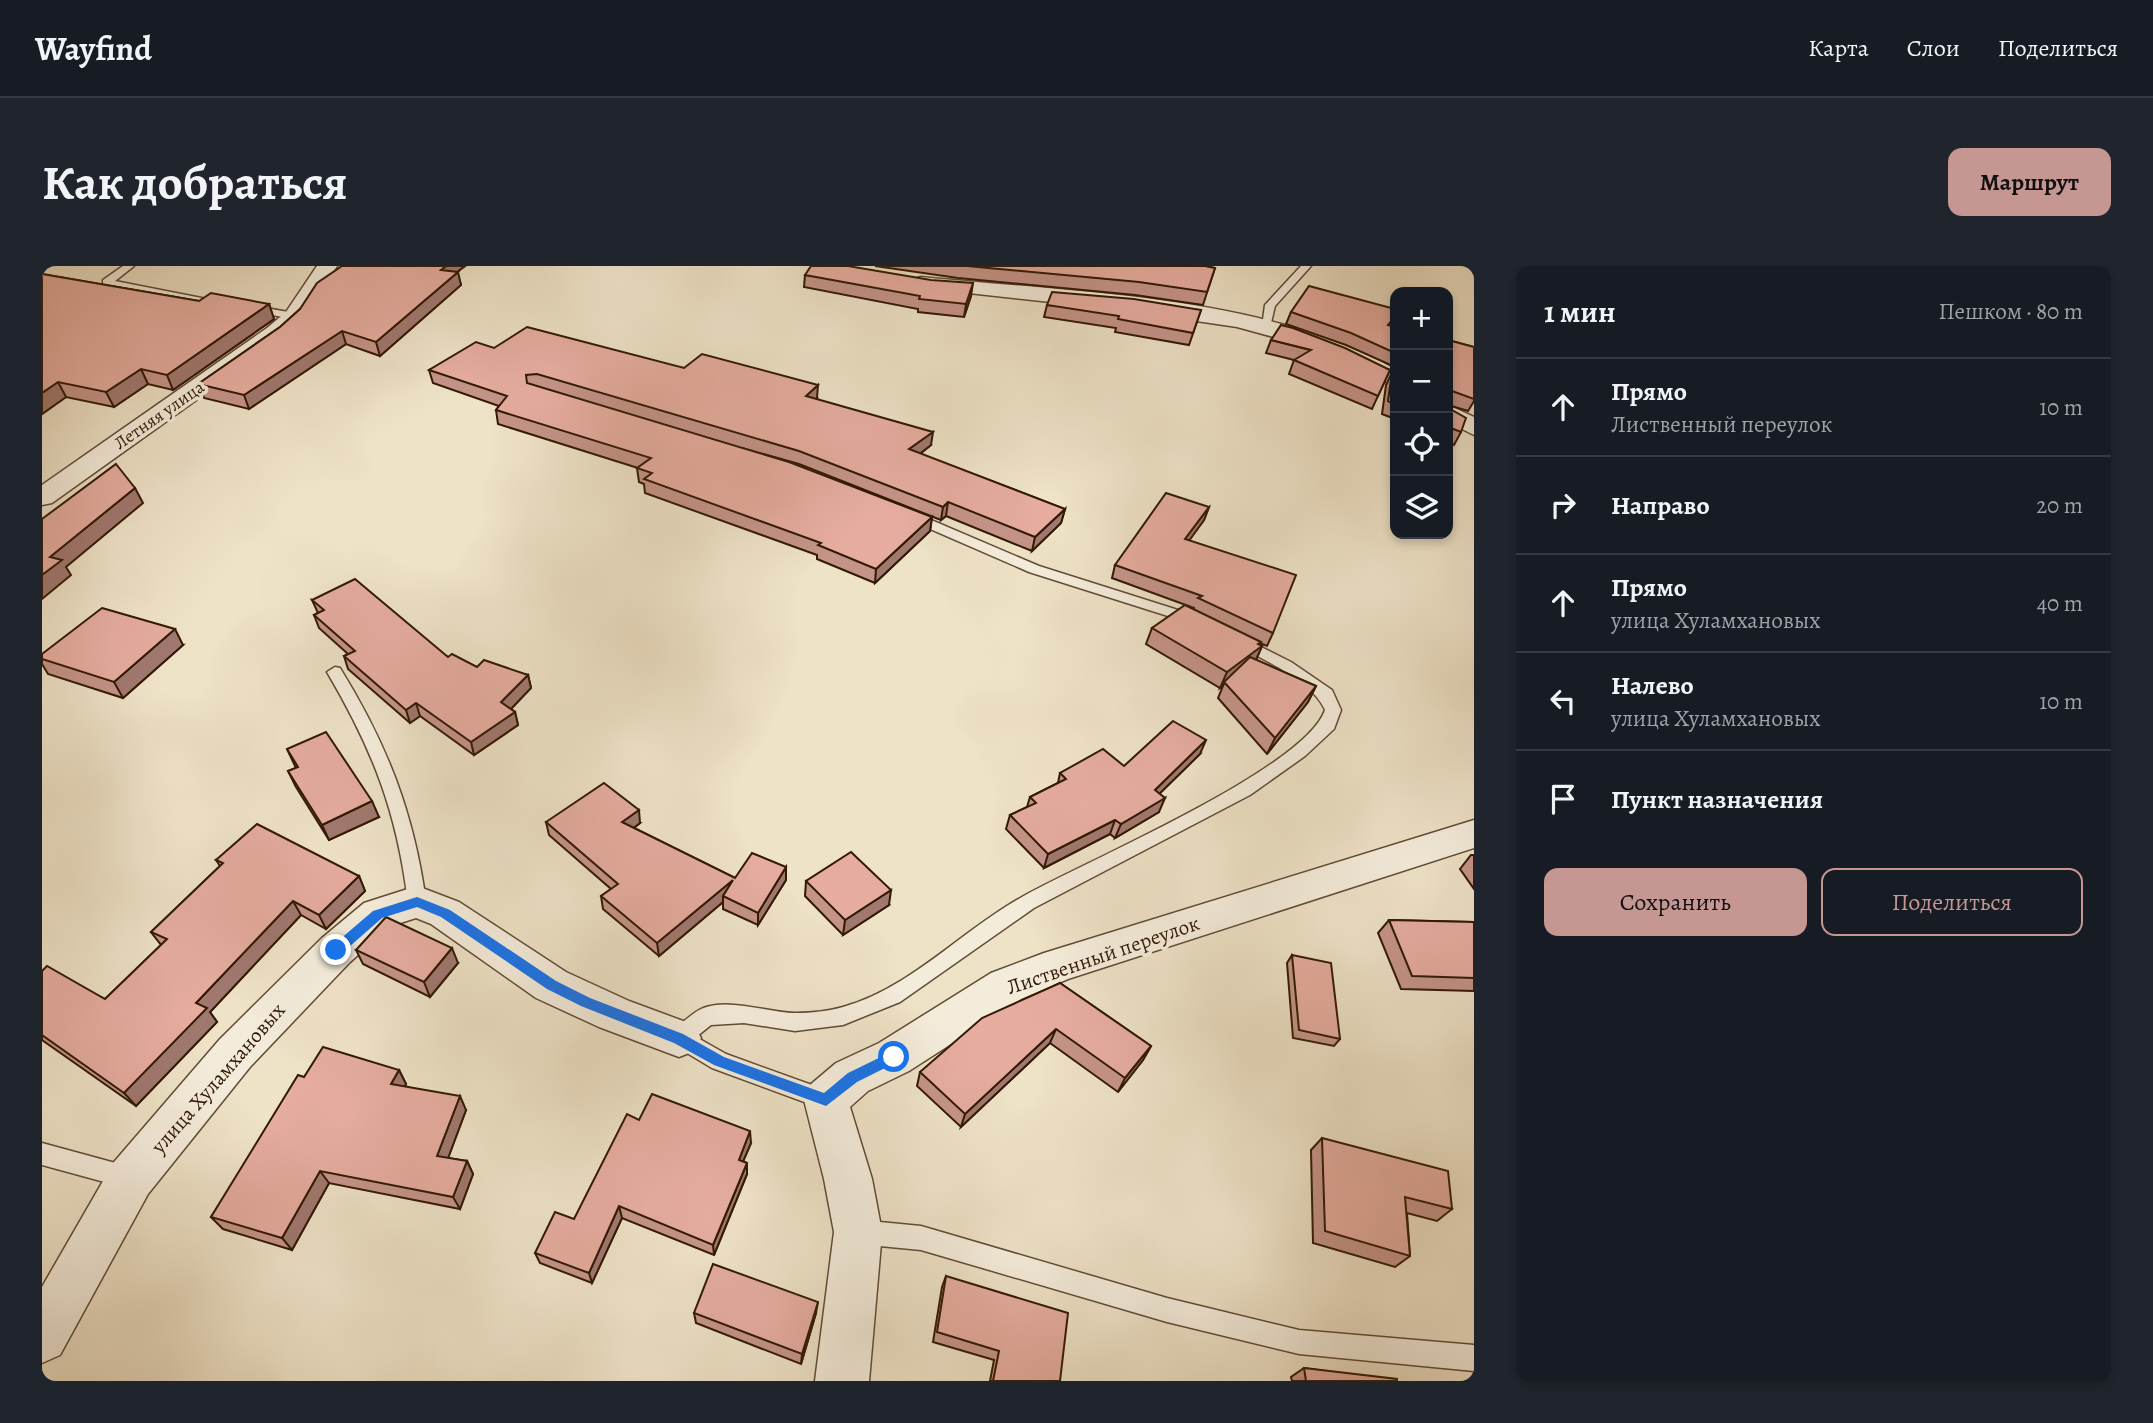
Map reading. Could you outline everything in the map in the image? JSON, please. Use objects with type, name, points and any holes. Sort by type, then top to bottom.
[{"type":"street","name":"Летняя улица","points":[[42,497],[244,356],[294,316],[327,266]]},
{"type":"street","points":[[895,279],[1135,304],[1266,325],[1334,346],[1390,376]]},
{"type":"street","points":[[1450,413],[1474,427]]},
{"type":"street","name":"Лиственный переулок","points":[[826,1100],[852,1077],[894,1057],[1006,986],[1058,965],[1474,834]]},
{"type":"street","points":[[417,902],[445,913],[478,933],[551,985],[614,1014],[678,1038]]},
{"type":"street","name":"улица Хуламхановых","points":[[42,1337],[131,1178],[234,1053],[336,950],[377,914],[417,902]]},
{"type":"street","points":[[826,1100],[848,1179],[858,1232],[842,1381]]},
{"type":"lane","points":[[129,266],[106,282],[229,304]]},
{"type":"lane","points":[[1266,325],[1270,305],[1306,266]]},
{"type":"lane","points":[[242,307],[294,316]]},
{"type":"lane","points":[[826,1100],[719,1061],[678,1038],[707,1016],[744,1014],[796,1022],[843,1016],[893,996],[1027,903],[1244,791],[1299,752],[1328,725],[1333,710],[1326,694],[1286,666],[1215,628],[1144,602],[1034,569],[897,509]]},
{"type":"lane","points":[[335,672],[365,720],[387,778],[407,838],[417,902]]},
{"type":"lane","points":[[42,1154],[131,1178]]},
{"type":"lane","points":[[858,1232],[921,1238],[1167,1310],[1300,1342],[1474,1358]]},
{"type":"building","points":[[342,266],[446,266],[441,270],[458,272],[376,342],[342,331],[244,395],[198,384],[280,327],[300,309],[317,283]]},
{"type":"building","points":[[811,266],[848,266],[931,280],[973,283],[966,304],[919,299],[920,296],[805,275]]},
{"type":"building","points":[[967,266],[1215,268],[1207,292],[1139,282]]},
{"type":"building","points":[[42,274],[199,301],[211,293],[269,304],[167,375],[141,369],[106,392],[58,382],[42,393]]},
{"type":"building","points":[[1309,286],[1390,308],[1390,351],[1351,333],[1291,312]]},
{"type":"building","points":[[1052,292],[1134,299],[1201,310],[1193,333],[1118,319],[1119,316],[1047,305]]},
{"type":"building","points":[[1281,325],[1293,328],[1345,348],[1390,370],[1378,396],[1294,360],[1311,350],[1271,340]]},
{"type":"building","points":[[527,327],[684,368],[702,354],[818,385],[806,396],[933,432],[909,449],[1065,509],[1035,537],[948,502],[943,507],[799,451],[537,374],[526,375],[527,383],[789,462],[932,517],[876,569],[818,545],[821,543],[644,479],[652,473],[637,468],[651,458],[496,410],[507,396],[429,370],[476,342],[494,348]]},
{"type":"building","points":[[1453,341],[1474,347],[1474,399],[1453,391]]},
{"type":"building","points":[[1453,411],[1466,418],[1461,432],[1453,429]]},
{"type":"building","points":[[116,464],[135,488],[50,557],[62,560],[42,575],[42,519]]},
{"type":"building","points":[[1166,493],[1209,507],[1185,539],[1296,575],[1273,633],[1198,598],[1202,596],[1115,565]]},
{"type":"building","points":[[355,579],[448,657],[452,654],[477,667],[484,660],[528,675],[501,702],[515,712],[471,742],[416,703],[406,710],[344,656],[355,651],[314,615],[324,610],[312,600]]},
{"type":"building","points":[[1185,605],[1261,642],[1258,644],[1262,646],[1227,672],[1152,628]]},
{"type":"building","points":[[102,608],[175,629],[114,682],[42,659],[42,654]]},
{"type":"building","points":[[1250,657],[1316,686],[1275,738],[1224,682]]},
{"type":"building","points":[[1173,721],[1206,740],[1155,790],[1165,798],[1121,824],[1115,820],[1048,854],[1010,815],[1036,803],[1030,797],[1066,779],[1060,773],[1103,749],[1124,766]]},
{"type":"building","points":[[326,732],[372,801],[322,825],[288,771],[298,767],[287,749]]},
{"type":"building","points":[[604,783],[639,810],[622,822],[735,878],[752,853],[786,867],[758,913],[723,896],[733,880],[657,943],[601,896],[618,884],[546,822]]},
{"type":"building","points":[[257,824],[359,876],[319,915],[293,901],[196,1003],[207,1008],[124,1093],[42,1035],[42,971],[47,966],[105,999],[167,939],[151,932],[223,863],[216,860]]},
{"type":"building","points":[[851,852],[891,890],[845,920],[806,881]]},
{"type":"building","points":[[386,917],[452,948],[424,982],[356,950]]},
{"type":"building","points":[[1389,920],[1474,922],[1474,978],[1412,976]]},
{"type":"building","points":[[1292,955],[1331,963],[1340,1039],[1299,1030]]},
{"type":"building","points":[[1060,983],[1151,1046],[1125,1078],[1056,1029],[965,1114],[920,1072],[982,1018]]},
{"type":"building","points":[[323,1047],[399,1070],[391,1084],[460,1096],[437,1156],[467,1161],[453,1197],[320,1171],[282,1238],[211,1217],[298,1075],[304,1077]]},
{"type":"building","points":[[652,1094],[750,1131],[739,1160],[747,1163],[713,1245],[619,1206],[589,1273],[535,1253],[555,1212],[574,1219],[627,1114],[639,1120]]},
{"type":"building","points":[[1322,1138],[1448,1171],[1452,1209],[1405,1197],[1410,1256],[1325,1231]]},
{"type":"building","points":[[713,1264],[818,1302],[802,1354],[694,1313]]},
{"type":"building","points":[[946,1276],[1068,1313],[1060,1381],[993,1381],[999,1351],[937,1332]]},
{"type":"building","points":[[1304,1368],[1397,1379],[1397,1381],[1306,1381]]},
{"type":"route","points":[[336,950],[377,914],[417,902],[445,913],[551,985],[586,1002],[678,1038],[719,1061],[826,1100],[852,1077],[894,1057]]}]
